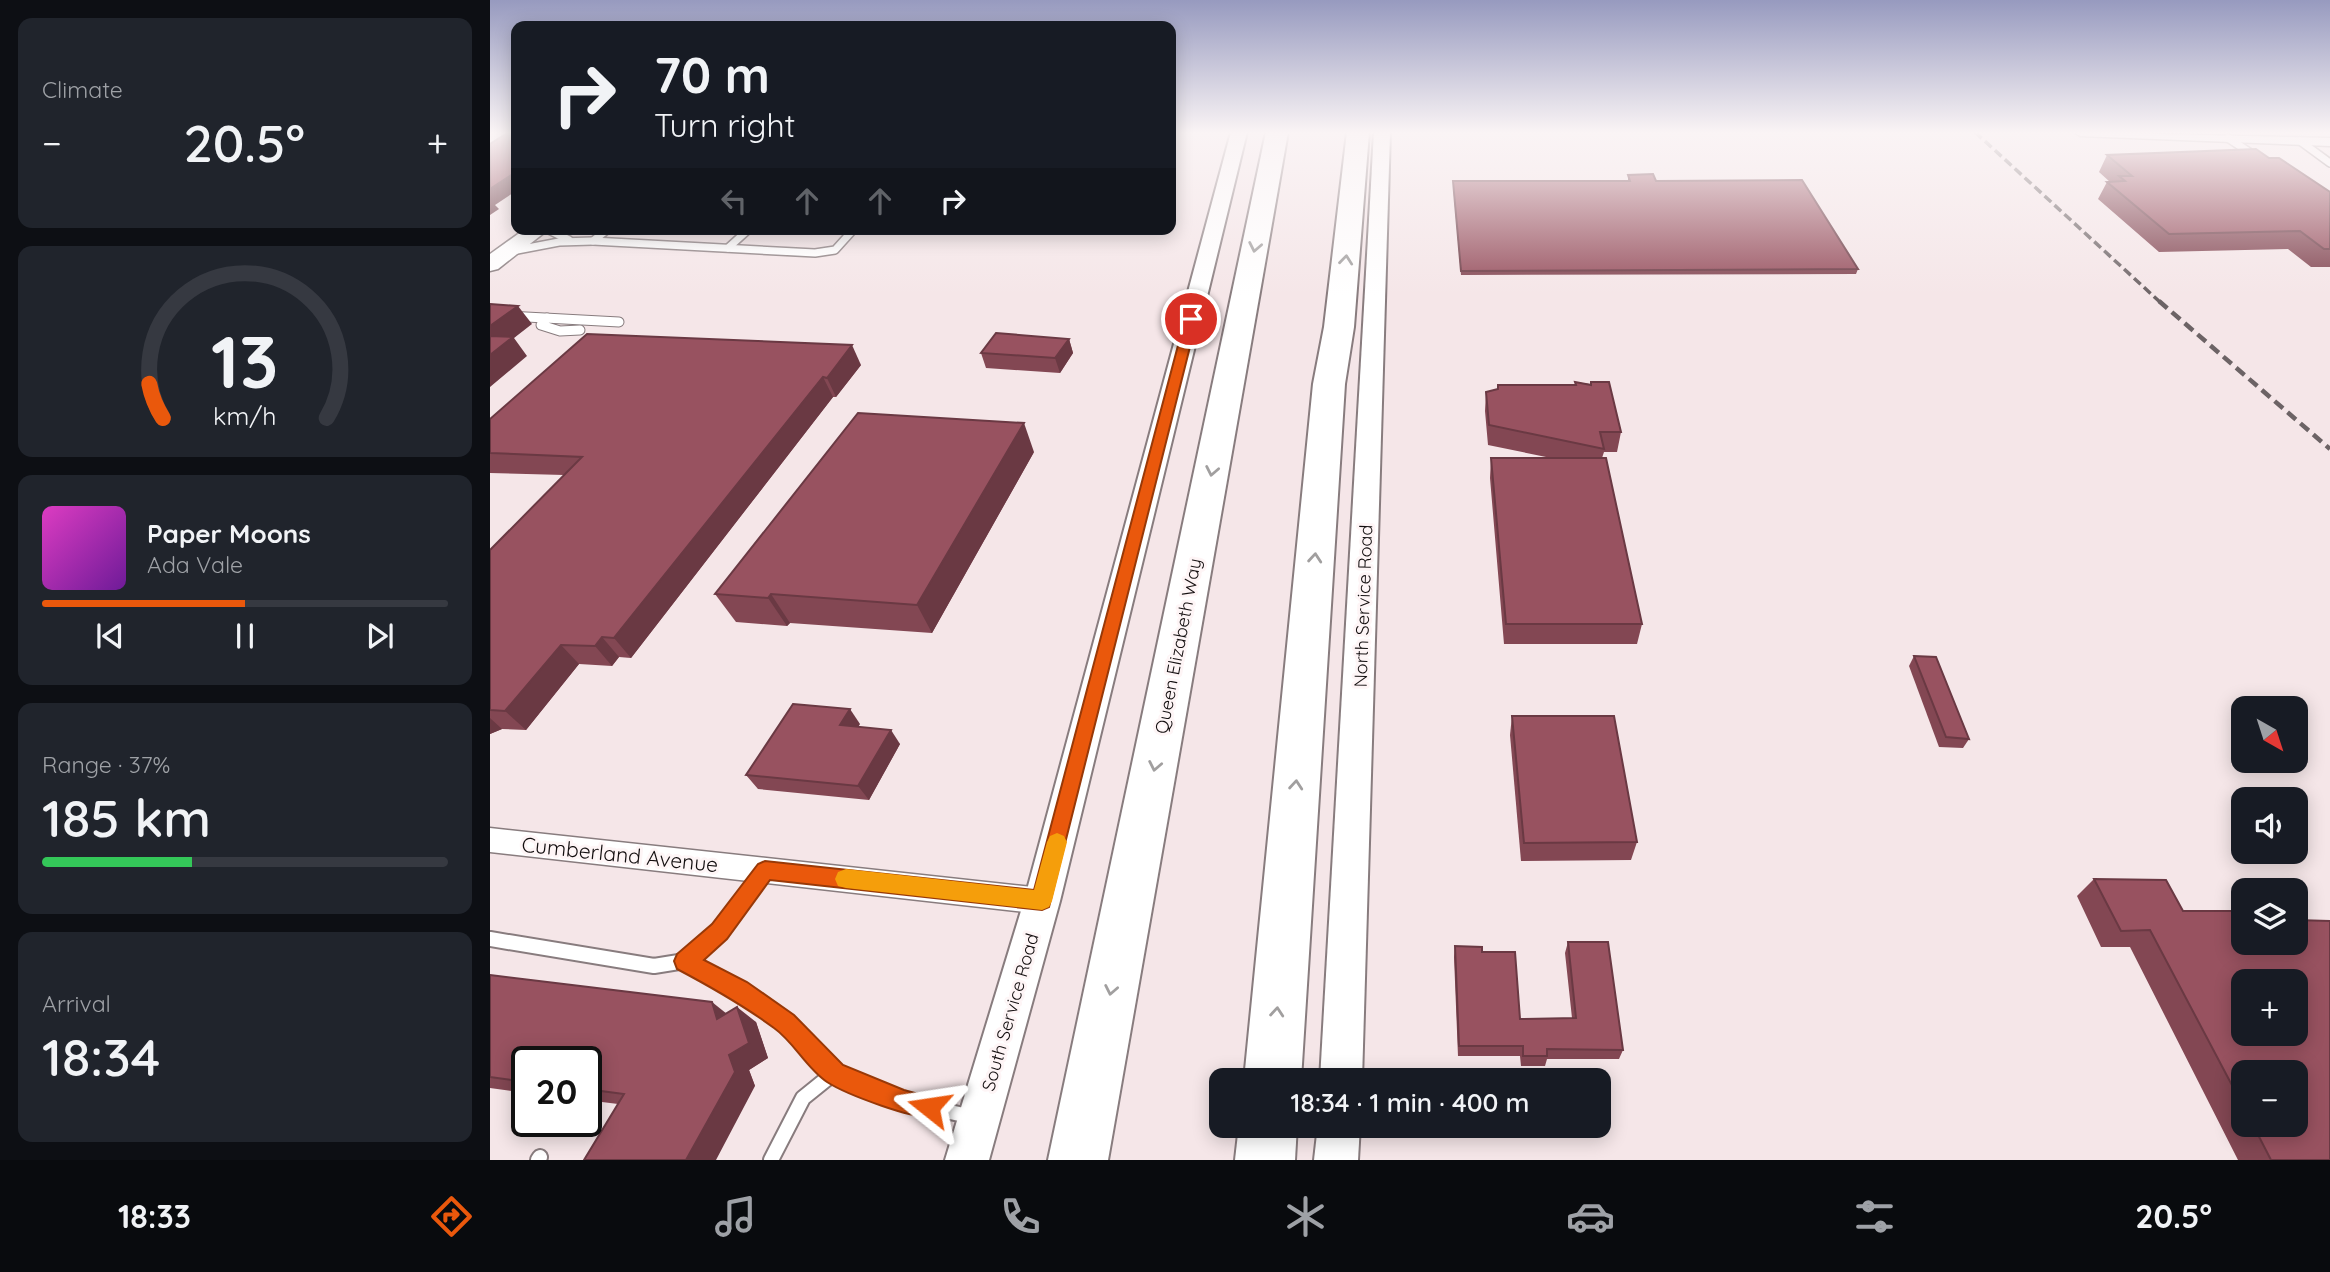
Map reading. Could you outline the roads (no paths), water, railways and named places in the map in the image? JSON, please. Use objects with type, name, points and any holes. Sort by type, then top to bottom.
[{"type":"highway","name":"Queen Elizabeth Way","points":[[1079,1160],[1267,186]]},
{"type":"highway","points":[[1273,1068],[1329,384],[1339,327],[1353,186]]},
{"type":"highway","points":[[1265,1160],[1267,1138]]},
{"type":"main road","points":[[498,258],[531,235]]},
{"type":"street","name":"South Service Road","points":[[967,1160],[1042,901],[1225,186]]},
{"type":"street","name":"North Service Road","points":[[1342,1068],[1380,186]]},
{"type":"street","name":"Cumberland Avenue","points":[[490,840],[1042,901]]},
{"type":"street","points":[[1336,1160],[1338,1138]]},
{"type":"lane","points":[[559,235],[571,241]]},
{"type":"lane","points":[[593,241],[600,235]]},
{"type":"lane","points":[[728,248],[742,235]]},
{"type":"lane","points":[[498,258],[535,245],[571,241],[827,252],[835,250],[849,235]]},
{"type":"lane","points":[[490,315],[619,322]]},
{"type":"lane","points":[[547,318],[541,326],[544,328],[566,332],[580,331]]},
{"type":"lane","points":[[490,939],[562,949],[654,967],[685,961],[720,932],[765,870]]},
{"type":"lane","points":[[685,961],[740,990],[786,1023],[834,1073],[904,1102],[979,1118]]},
{"type":"lane","points":[[771,1160],[803,1098],[834,1073]]},
{"type":"railway","points":[[2034,186],[2161,303]]},
{"type":"railway","points":[[2159,301],[2330,449]]}]
